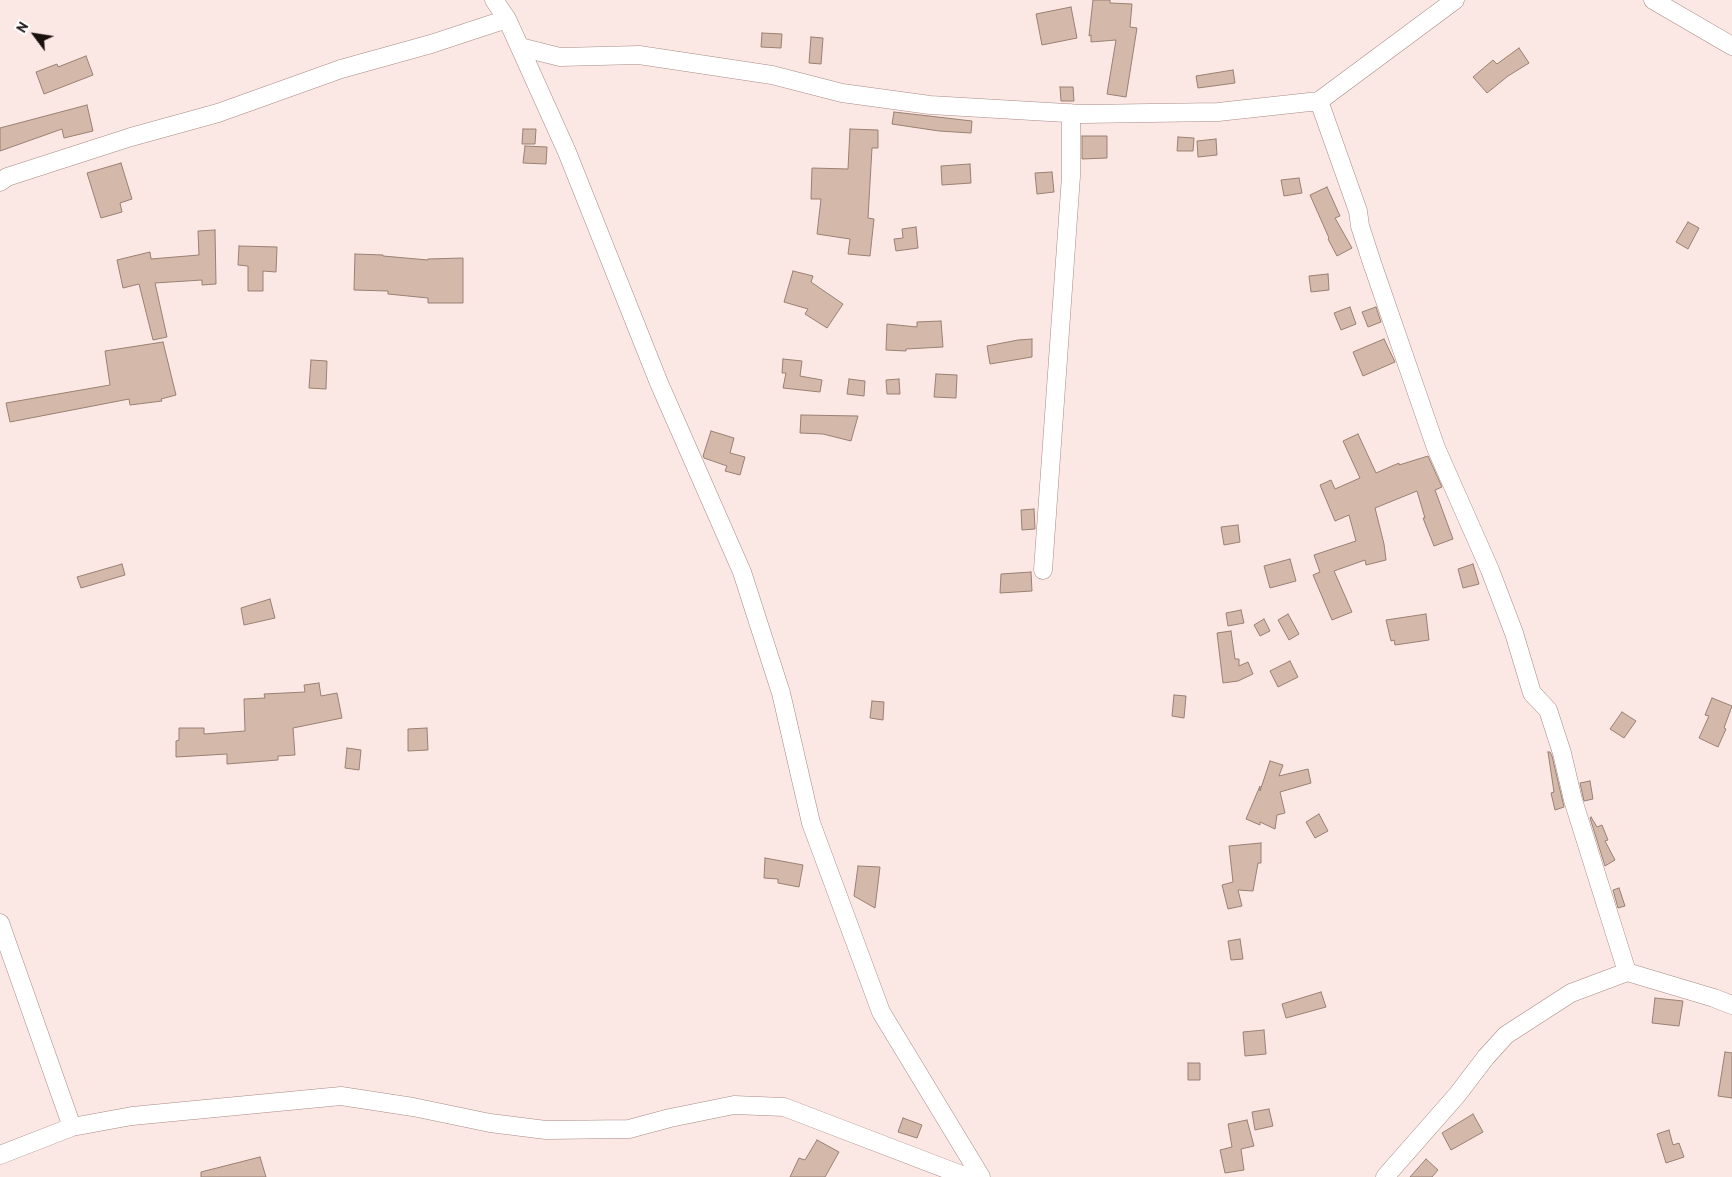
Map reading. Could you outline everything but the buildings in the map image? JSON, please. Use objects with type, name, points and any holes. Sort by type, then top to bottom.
[{"type":"street","points":[[494,0],[508,19],[567,152],[659,383],[742,572],[781,693],[811,823],[881,1012],[981,1177]]},
{"type":"street","points":[[520,47],[560,57],[639,55],[772,75],[842,93],[930,105],[1083,114],[1218,112],[1318,101],[1455,0]]},
{"type":"street","points":[[1653,0],[1732,46]]},
{"type":"street","points":[[0,182],[7,177],[131,137],[218,113],[341,69],[431,44],[508,19]]},
{"type":"street","points":[[1318,101],[1358,211],[1360,226],[1372,264],[1436,448],[1490,570],[1514,633],[1532,693],[1548,710],[1562,753],[1573,800],[1627,972]]},
{"type":"street","points":[[1043,570],[1071,176],[1071,113]]},
{"type":"street","points":[[0,923],[72,1127]]},
{"type":"street","points":[[1385,1177],[1457,1095],[1486,1057],[1506,1035],[1571,993],[1627,972],[1732,1005]]},
{"type":"street","points":[[0,1155],[72,1127],[132,1116],[341,1096],[413,1107],[490,1123],[546,1130],[629,1129],[670,1118],[734,1105],[784,1107],[967,1177]]}]
